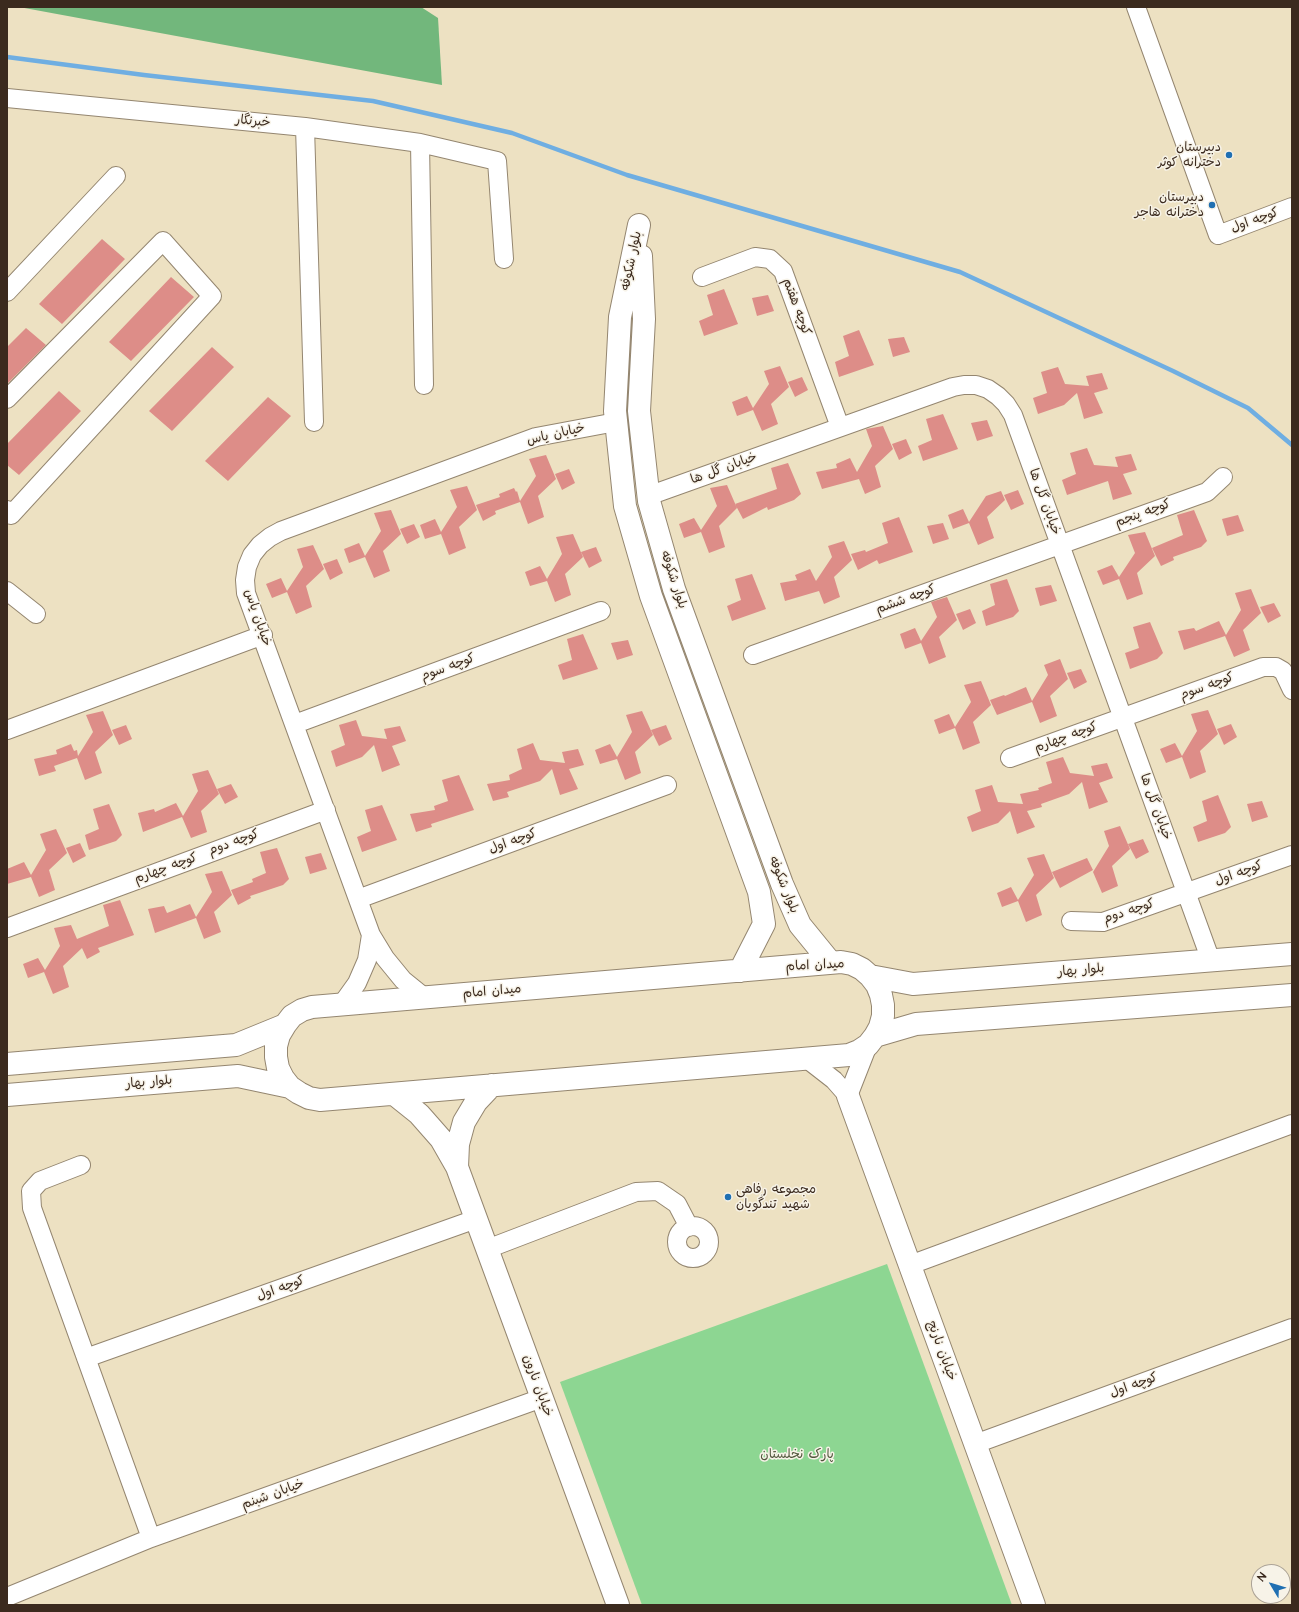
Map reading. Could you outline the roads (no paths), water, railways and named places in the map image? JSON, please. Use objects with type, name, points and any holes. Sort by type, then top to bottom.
[{"type":"street","name":"کوچه اول","points":[[1136,7],[1218,235],[1292,207]]},
{"type":"street","name":"خبرنگار","points":[[7,98],[305,127],[420,143],[497,161],[504,259]]},
{"type":"street","points":[[305,127],[314,422]]},
{"type":"street","points":[[420,143],[424,385]]},
{"type":"street","points":[[7,292],[116,176]]},
{"type":"street","name":"بلوار شکوفه","points":[[740,971],[764,924],[759,892],[651,596],[625,506],[615,411],[620,317],[639,225],[644,319],[639,411],[648,496],[674,589],[782,884],[800,925],[831,963]]},
{"type":"street","points":[[7,399],[164,241],[212,296],[11,515],[7,510]]},
{"type":"street","name":"کوچه هفتم","points":[[702,277],[755,257],[770,259],[783,271],[840,427]]},
{"type":"street","name":"خیابان گل ها","points":[[648,496],[953,387],[964,385],[976,386],[988,389],[998,396],[1006,404],[1012,415],[1211,961]]},
{"type":"street","name":"خیابان یاس","points":[[424,997],[403,980],[385,958],[371,935],[246,593],[245,580],[247,567],[252,556],[260,545],[281,531],[536,437],[616,422]]},
{"type":"street","name":"کوچه پنجم","points":[[1060,545],[1207,492],[1223,477]]},
{"type":"street","name":"کوچه ششم","points":[[753,655],[1060,545]]},
{"type":"street","points":[[7,591],[36,614]]},
{"type":"street","name":"کوچه سوم","points":[[295,724],[601,611]]},
{"type":"street","points":[[7,730],[262,635]]},
{"type":"street","name":"کوچه سوم","points":[[1122,718],[1263,667],[1276,667],[1283,671],[1290,684]]},
{"type":"street","name":"کوچه چهارم","points":[[1010,758],[1122,718]]},
{"type":"street","name":"کوچه اول","points":[[358,899],[668,785]]},
{"type":"street","name":"کوچه چهارم","points":[[7,928],[326,810]]},
{"type":"street","name":"کوچه دوم","points":[[7,924],[326,810]]},
{"type":"street","name":"کوچه اول","points":[[1186,892],[1292,855]]},
{"type":"street","name":"کوچه دوم","points":[[1070,921],[1103,922],[1186,892]]},
{"type":"street","points":[[342,1004],[357,984],[367,960],[371,935]]},
{"type":"street","name":"بلوار بهار","points":[[870,976],[913,984],[1292,954]]},
{"type":"street","name":"میدان امام","points":[[841,962],[852,964],[862,969],[877,985],[881,995],[883,1016],[880,1027],[871,1041],[859,1051],[849,1055],[320,1100],[299,1094],[290,1087],[282,1078],[276,1057],[276,1046],[279,1035],[285,1025],[292,1016],[312,1007],[831,963],[841,962]]},
{"type":"street","points":[[807,1059],[834,1080],[848,1096],[871,1041],[916,1024],[1292,995]]},
{"type":"street","points":[[7,1064],[236,1045],[285,1025]]},
{"type":"street","name":"بلوار بهار","points":[[7,1095],[238,1076],[290,1087]]},
{"type":"street","points":[[457,1166],[458,1144],[464,1122],[476,1102],[492,1085]]},
{"type":"street","points":[[394,1094],[419,1114],[436,1134],[457,1166]]},
{"type":"street","name":"خیابان نارنج","points":[[848,1096],[1034,1605]]},
{"type":"street","points":[[910,1265],[1292,1124]]},
{"type":"street","points":[[81,1165],[40,1181],[31,1191],[32,1208],[151,1538]]},
{"type":"street","name":"خیابان نارون","points":[[457,1166],[618,1605]]},
{"type":"street","points":[[487,1249],[636,1192],[658,1190],[677,1204],[688,1227]]},
{"type":"street","name":"کوچه اول","points":[[86,1358],[476,1219]]},
{"type":"street","name":"کوچه اول","points":[[975,1444],[1292,1328]]},
{"type":"street","name":"خیابان شبنم","points":[[7,1598],[151,1538],[542,1398]]},
{"type":"waterway","points":[[7,57],[144,75],[373,101],[512,133],[627,175],[960,272],[1173,371],[1248,408],[1292,445]]},
{"type":"place","name":"دبیرستان دخترانه کوثر","points":[[1229,155]]},
{"type":"place","name":"دبیرستان دخترانه هاجر","points":[[1212,205]]},
{"type":"place","name":"مجموعه رفاهی شهید تندگویان","points":[[728,1197]]},
{"type":"park label","name":"پارک نخلستان","points":[[797,1455]]}]
